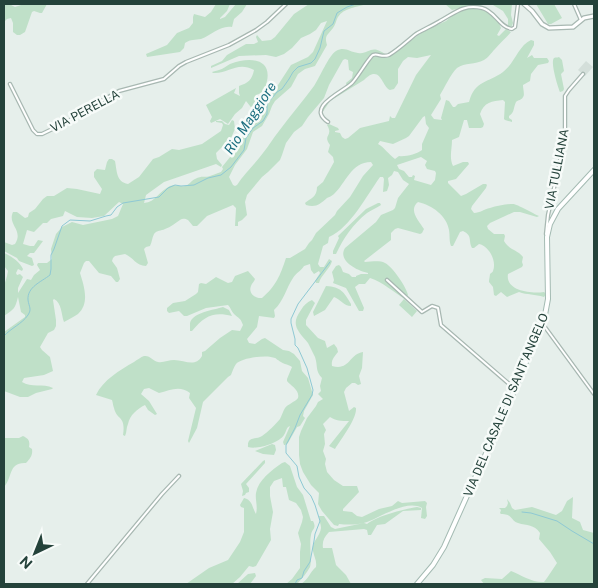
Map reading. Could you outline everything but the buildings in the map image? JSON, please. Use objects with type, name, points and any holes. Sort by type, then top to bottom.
[{"type":"main road","name":"VIA DEL CASALE DI SANT'ANGELO","points":[[417,584],[433,565],[444,547],[515,389],[542,323],[548,300],[547,239],[550,224],[558,209],[594,170]]},
{"type":"street","name":"VIA PERELLA","points":[[10,84],[33,130],[37,134],[41,134],[70,121],[104,99],[119,92],[164,79],[186,62],[229,45],[263,26],[286,4]]},
{"type":"street","points":[[328,122],[321,114],[323,106],[330,98],[345,90],[354,81],[373,55],[389,55],[419,32],[462,8],[475,7],[487,9],[503,26],[512,30],[515,27],[518,4]]},
{"type":"street","points":[[524,4],[548,28],[573,27],[581,20],[594,16]]},
{"type":"street","points":[[574,4],[581,20]]},
{"type":"street","name":"VIA TULLIANA","points":[[547,239],[548,215],[565,135],[565,96],[583,74]]},
{"type":"street","points":[[387,280],[422,312],[432,306],[438,308],[441,325],[515,389]]},
{"type":"street","points":[[542,323],[594,394]]},
{"type":"street","points":[[87,584],[179,476]]},
{"type":"shaded area","points":[[586,61],[593,67],[585,76],[578,70]]},
{"type":"green space","points":[[4,4],[15,7],[24,4],[47,4],[42,13],[32,12],[25,32],[17,35],[13,32],[11,18],[4,22]]},
{"type":"green space","points":[[216,4],[230,4],[220,19],[225,17],[236,4],[247,4],[234,19],[232,27],[224,27],[201,39],[191,40],[185,43],[184,48],[180,52],[147,57],[146,54],[167,45],[177,33],[189,28],[193,23],[194,14],[205,17]]},
{"type":"green space","points":[[309,4],[367,4],[340,14],[334,27],[327,35],[327,45],[315,66],[305,69],[298,74],[291,87],[275,101],[262,126],[253,132],[247,149],[229,177],[233,185],[237,185],[314,86],[333,53],[342,49],[362,53],[377,50],[386,55],[372,54],[366,60],[359,74],[347,86],[346,83],[352,78],[353,72],[349,70],[348,60],[343,60],[324,98],[286,143],[280,160],[247,195],[245,202],[247,215],[238,222],[238,226],[235,226],[236,208],[233,205],[207,216],[197,226],[193,226],[186,219],[180,220],[154,234],[150,246],[144,249],[148,263],[146,266],[140,265],[125,254],[113,258],[112,261],[117,268],[120,279],[118,282],[111,276],[99,273],[89,261],[86,261],[80,273],[85,300],[82,310],[64,322],[59,303],[53,300],[56,326],[54,330],[48,333],[40,347],[50,357],[53,371],[44,375],[24,378],[22,382],[29,385],[53,388],[28,397],[20,397],[4,391],[4,332],[25,317],[25,315],[21,312],[18,297],[14,308],[4,316],[4,286],[8,271],[4,266],[4,253],[20,264],[23,269],[22,271],[18,269],[16,273],[23,277],[18,293],[27,279],[31,280],[40,270],[37,265],[38,263],[47,263],[52,259],[51,249],[56,234],[62,227],[72,222],[83,225],[112,219],[118,216],[123,204],[119,202],[104,216],[92,218],[77,217],[65,211],[63,216],[43,223],[34,232],[27,230],[23,244],[34,246],[38,240],[43,241],[34,253],[30,253],[27,256],[32,258],[34,265],[32,266],[19,261],[4,251],[4,242],[12,245],[15,244],[18,235],[12,221],[13,212],[17,212],[25,218],[28,217],[29,213],[47,196],[54,196],[67,188],[100,194],[102,189],[94,177],[94,172],[97,169],[105,170],[109,159],[115,161],[121,181],[128,184],[139,177],[153,159],[172,149],[179,150],[202,144],[221,131],[222,123],[216,121],[222,121],[229,125],[232,120],[234,121],[235,129],[231,138],[216,153],[217,159],[222,165],[221,167],[216,164],[164,182],[146,195],[144,203],[152,201],[170,186],[185,186],[198,178],[221,172],[222,167],[239,146],[243,129],[247,123],[257,116],[257,108],[259,105],[261,107],[263,105],[261,101],[265,99],[261,93],[256,95],[253,110],[246,101],[228,124],[220,119],[211,123],[212,117],[206,105],[236,88],[234,93],[240,96],[239,86],[249,81],[254,70],[238,67],[219,73],[212,72],[239,61],[254,60],[265,66],[267,72],[264,90],[273,89],[278,85],[291,65],[308,57],[313,52],[327,21],[321,23],[316,30],[301,38],[284,54],[276,57],[266,55],[239,56],[211,68],[211,66],[222,61],[227,55],[246,44],[258,42],[257,35],[262,41],[271,40],[294,14]]},
{"type":"green space","points":[[445,4],[485,4],[452,10]]},
{"type":"green space","points":[[485,4],[512,4],[511,15],[513,23],[511,28],[508,27],[508,19],[503,11],[493,5]]},
{"type":"green space","points":[[536,4],[554,4],[562,18],[548,24]]},
{"type":"green space","points":[[463,9],[486,11],[495,17],[501,28],[497,35],[499,36],[506,29],[511,32],[481,62],[460,66],[454,71],[431,115],[434,119],[442,120],[446,100],[453,107],[469,102],[478,86],[503,72],[523,46],[531,40],[534,41],[534,45],[527,58],[532,55],[534,58],[547,58],[548,63],[538,65],[531,74],[530,81],[523,85],[524,96],[516,102],[509,116],[512,122],[504,119],[505,102],[503,100],[492,102],[484,107],[480,114],[484,124],[483,127],[469,128],[467,120],[464,120],[459,137],[452,140],[451,160],[453,166],[463,162],[468,162],[469,164],[456,179],[448,181],[448,183],[461,196],[483,184],[487,185],[472,206],[471,209],[474,213],[513,204],[539,216],[514,212],[487,226],[494,234],[504,234],[506,244],[523,257],[522,267],[508,274],[508,280],[511,284],[515,288],[526,292],[544,292],[546,294],[544,297],[519,292],[507,297],[501,292],[496,296],[494,295],[493,287],[489,282],[494,263],[489,251],[479,244],[472,248],[469,236],[463,231],[460,232],[453,246],[451,246],[448,225],[442,216],[433,208],[418,202],[415,205],[414,212],[424,229],[422,233],[395,229],[391,233],[391,240],[364,261],[380,262],[388,265],[405,287],[408,295],[405,299],[370,278],[365,284],[359,284],[355,287],[364,308],[363,311],[359,311],[346,288],[333,283],[332,272],[339,265],[343,272],[352,277],[368,274],[350,265],[343,253],[345,248],[376,222],[381,215],[395,208],[398,198],[409,184],[403,180],[398,172],[394,171],[388,178],[389,185],[387,191],[383,192],[384,179],[380,177],[351,219],[337,233],[329,237],[328,243],[323,246],[318,264],[320,267],[324,267],[329,259],[332,261],[319,283],[315,281],[320,273],[319,271],[314,274],[310,264],[304,266],[293,278],[280,303],[274,310],[274,318],[259,316],[257,327],[247,339],[249,343],[255,344],[265,338],[283,350],[294,354],[300,361],[302,371],[308,378],[313,395],[304,411],[303,416],[305,418],[300,426],[297,427],[288,443],[284,445],[283,442],[290,426],[281,438],[273,443],[257,448],[248,447],[250,440],[260,437],[269,431],[280,419],[285,408],[298,398],[296,390],[287,381],[292,367],[275,358],[266,356],[248,358],[236,364],[231,375],[203,402],[197,428],[189,443],[196,408],[189,398],[190,393],[182,389],[159,393],[149,388],[144,389],[141,394],[149,401],[157,414],[155,415],[148,410],[145,405],[132,415],[125,436],[123,435],[123,424],[115,412],[112,400],[96,395],[107,380],[144,356],[148,356],[158,362],[174,360],[196,362],[202,356],[202,352],[220,338],[232,330],[240,331],[243,325],[242,322],[228,305],[206,308],[187,316],[184,316],[179,311],[169,313],[167,308],[173,303],[185,301],[196,294],[201,283],[206,284],[216,277],[228,283],[232,282],[235,276],[248,271],[255,279],[250,289],[253,295],[257,298],[262,298],[267,294],[277,280],[286,258],[290,258],[305,249],[316,233],[350,197],[363,176],[373,165],[371,162],[358,165],[333,195],[318,205],[306,205],[305,203],[315,195],[317,187],[323,182],[334,162],[333,157],[328,152],[330,145],[327,139],[329,129],[327,125],[338,128],[339,130],[335,132],[340,133],[345,139],[360,128],[389,121],[390,116],[395,118],[416,75],[431,55],[417,58],[408,57],[403,61],[398,69],[398,83],[394,89],[390,90],[387,88],[378,75],[374,74],[330,101],[322,112],[329,101],[354,82],[373,56],[387,58],[424,31],[446,21]],"holes":[[[425,116],[426,124],[429,128],[422,144],[422,150],[408,156],[399,156],[395,159],[378,144],[380,141],[393,144],[406,138]],[[421,157],[427,161],[425,165],[427,169],[436,173],[435,180],[431,185],[414,180],[415,176],[409,177],[397,165]]]},
{"type":"green space","points":[[559,57],[562,60],[564,71],[561,74],[564,89],[560,92],[553,64],[554,58]]},
{"type":"green space","points":[[378,203],[381,205],[367,213],[357,222],[345,237],[336,254],[333,254],[338,236],[366,209]]},
{"type":"green space","points":[[326,286],[342,291],[351,306],[334,297],[325,310],[314,316],[313,312]]},
{"type":"green space","points":[[404,299],[417,311],[412,317],[399,305]]},
{"type":"green space","points":[[312,300],[315,303],[306,320],[306,325],[318,338],[325,341],[327,348],[334,344],[337,348],[338,352],[332,360],[332,366],[342,366],[358,353],[363,352],[362,368],[359,376],[361,384],[352,383],[344,392],[349,411],[354,407],[356,408],[356,413],[335,449],[329,446],[349,421],[339,421],[330,417],[323,424],[326,430],[323,451],[327,472],[343,486],[357,486],[359,492],[343,511],[352,512],[362,517],[379,509],[392,506],[398,501],[402,503],[425,501],[427,503],[427,516],[425,519],[421,518],[422,508],[409,506],[394,510],[364,523],[339,524],[338,526],[334,525],[318,504],[319,493],[311,485],[303,472],[299,455],[301,431],[318,402],[323,399],[318,394],[321,391],[322,378],[318,371],[315,357],[308,343],[298,331],[296,324],[302,308]]},
{"type":"green space","points":[[223,307],[229,310],[232,316],[220,314],[210,316],[190,331],[190,323],[195,316]]},
{"type":"green space","points":[[4,433],[5,438],[25,437],[29,440],[29,447],[32,451],[31,457],[26,463],[16,465],[4,487]]},
{"type":"green space","points":[[272,444],[275,445],[276,450],[274,455],[255,451]]},
{"type":"green space","points":[[265,460],[265,463],[246,484],[249,492],[242,496],[241,484]]},
{"type":"green space","points":[[285,462],[290,466],[297,487],[303,495],[311,521],[313,521],[315,526],[310,538],[310,567],[298,583],[286,584],[300,568],[301,544],[298,533],[303,517],[296,503],[289,500],[286,487],[283,487],[282,478],[274,481],[270,487],[273,512],[270,529],[271,540],[256,566],[249,566],[232,584],[186,584],[209,568],[228,560],[244,532],[244,508],[240,505],[244,498],[251,502],[256,514],[257,488],[270,472]]},
{"type":"green space","points":[[573,497],[572,518],[580,522],[583,530],[594,533],[594,584],[484,584],[481,580],[485,578],[502,579],[511,571],[531,580],[544,582],[557,563],[539,539],[540,533],[538,530],[518,523],[510,516],[500,513],[501,510],[499,508],[507,506],[507,499],[515,510],[532,507],[556,515],[562,511],[567,501]]},
{"type":"green space","points":[[417,507],[421,508],[421,510],[403,511],[385,524],[377,525],[371,535],[368,535],[367,530],[364,529],[329,532],[324,540],[323,548],[332,548],[336,565],[346,575],[351,584],[301,584],[316,567],[313,548],[321,528],[319,516],[324,516],[331,527],[335,529],[367,524],[398,511]]},
{"type":"green space","points":[[255,573],[256,576],[250,584],[237,584],[248,574]]},
{"type":"waterway","name":"Rio Maggiore","points":[[4,336],[28,315],[30,309],[28,295],[32,288],[50,275],[51,255],[62,226],[70,220],[90,221],[111,215],[123,203],[159,197],[168,188],[175,185],[194,185],[208,178],[221,175],[231,167],[244,150],[246,138],[253,128],[263,121],[267,114],[267,104],[282,89],[298,67],[311,63],[315,59],[324,31],[333,24],[337,13],[356,4]]},
{"type":"waterway","points":[[295,584],[297,580],[302,578],[310,562],[315,534],[320,521],[311,496],[304,488],[299,477],[297,466],[286,453],[286,445],[313,390],[307,368],[295,345],[291,319],[298,304],[330,262]]},
{"type":"waterway","points":[[522,512],[557,521],[594,544]]}]
